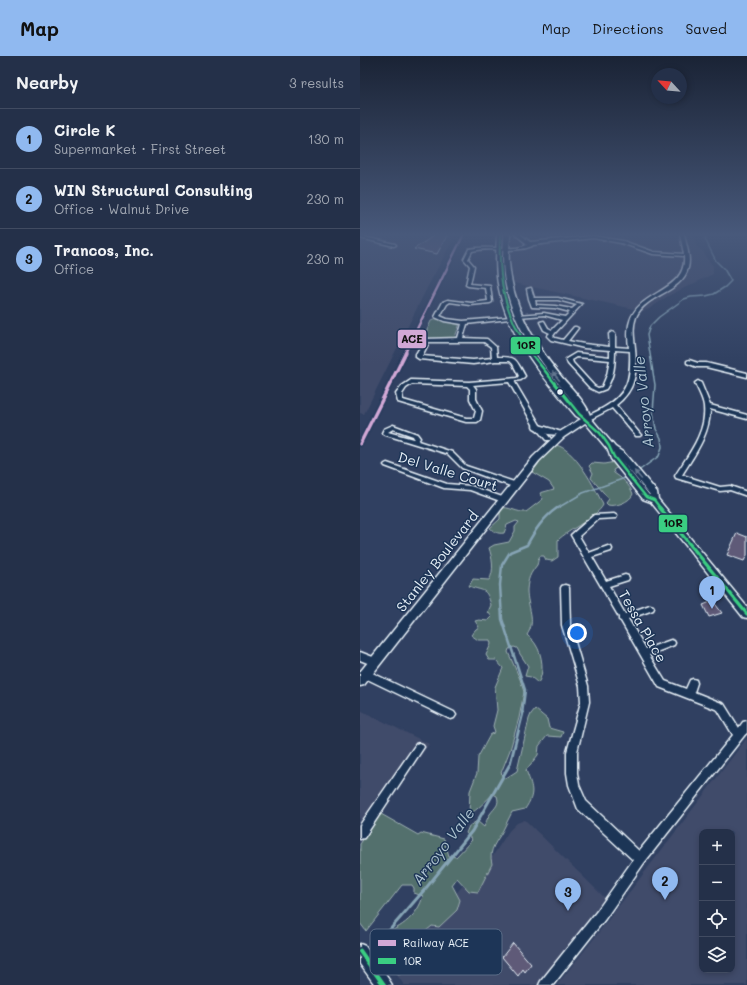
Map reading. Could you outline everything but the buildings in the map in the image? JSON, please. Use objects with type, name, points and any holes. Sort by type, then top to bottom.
[{"type":"main road","points":[[504,278],[503,294],[509,318],[525,346],[537,364],[578,414],[587,419]]},
{"type":"main road","points":[[504,278],[518,316],[531,342],[549,368],[586,412],[587,419]]},
{"type":"main road","points":[[503,294],[508,301],[513,314],[518,316]]},
{"type":"main road","points":[[509,318],[516,321],[524,336],[531,342]]},
{"type":"main road","name":"Stanley Boulevard","points":[[536,459],[536,454],[543,443],[548,439],[575,422],[587,419]]},
{"type":"main road","name":"Stanley Boulevard","points":[[363,677],[536,459],[561,435],[587,419]]},
{"type":"street","points":[[470,277],[468,285],[488,287],[490,302],[471,304],[450,301],[445,303],[437,317],[445,320],[465,322],[484,322],[509,318]]},
{"type":"street","points":[[680,277],[671,286],[644,303],[635,313],[631,323],[633,376],[630,385],[613,406],[587,419],[747,614]]},
{"type":"street","points":[[529,289],[534,306],[555,307],[574,311]]},
{"type":"street","points":[[532,299],[558,299],[580,304],[553,332],[550,336],[553,339],[612,349],[632,350]]},
{"type":"street","points":[[518,316],[544,314],[566,319]]},
{"type":"street","points":[[460,339],[465,322]]},
{"type":"street","points":[[542,322],[546,329],[553,332]]},
{"type":"street","points":[[564,342],[576,328]]},
{"type":"street","points":[[612,334],[612,359],[611,373],[604,388],[598,390],[592,387],[570,363],[569,359],[576,355],[612,359]]},
{"type":"street","points":[[468,384],[473,389],[473,399],[479,411],[477,420],[466,420],[400,401],[399,394],[404,387],[411,382],[468,384],[519,379],[522,376],[515,363],[511,360],[495,359],[473,362],[419,358],[419,354],[427,340],[485,340],[493,347],[495,359]]},
{"type":"street","points":[[689,362],[747,375]]},
{"type":"street","points":[[511,380],[537,426],[548,439]]},
{"type":"street","points":[[698,383],[707,406],[703,432],[678,476],[720,489],[730,488],[747,494]]},
{"type":"street","points":[[613,406],[638,435]]},
{"type":"street","points":[[707,406],[747,417]]},
{"type":"street","points":[[537,426],[549,432],[557,432]]},
{"type":"street","points":[[414,442],[450,453],[464,467],[515,485]]},
{"type":"street","name":"Del Valle Court","points":[[387,465],[446,486],[471,488],[503,500]]},
{"type":"street","name":"Tessa Place","points":[[614,516],[596,517],[575,535],[622,618],[662,684],[721,707],[744,731]]},
{"type":"street","points":[[586,556],[608,549]]},
{"type":"street","points":[[604,585],[625,578]]},
{"type":"street","points":[[565,588],[566,625],[584,686],[585,702],[572,752],[572,773],[574,785],[582,805],[640,859]]},
{"type":"street","points":[[622,618],[650,608]]},
{"type":"street","points":[[644,653],[670,644]]},
{"type":"street","points":[[360,656],[375,662]]},
{"type":"street","points":[[363,677],[451,715]]},
{"type":"street","points":[[689,694],[693,683]]},
{"type":"street","points":[[545,985],[601,915],[640,859],[744,731]]},
{"type":"street","points":[[360,834],[419,747]]},
{"type":"street","points":[[360,951],[370,964]]},
{"type":"shaded area","points":[[360,277],[433,277],[364,414],[360,413]]},
{"type":"shaded area","points":[[513,277],[706,277],[668,296],[649,309],[643,311],[514,283]]},
{"type":"shaded area","points":[[360,710],[429,744],[360,844]]},
{"type":"shaded area","points":[[747,738],[747,985],[557,985],[596,936]]},
{"type":"shaded area","points":[[525,820],[605,898],[537,985],[404,985],[397,975],[502,975],[502,929],[426,929],[472,875],[483,871],[509,831],[517,823]]},
{"type":"green space","points":[[436,319],[460,323],[455,337],[426,339],[424,337],[431,321]]},
{"type":"green space","points":[[555,445],[562,447],[570,453],[584,470],[603,505],[600,510],[589,519],[558,540],[558,557],[552,561],[546,560],[544,556],[540,556],[537,565],[530,576],[527,596],[531,613],[531,624],[527,635],[533,641],[540,653],[542,669],[538,683],[531,677],[525,676],[528,666],[517,648],[514,647],[509,649],[508,652],[524,692],[519,718],[510,750],[501,773],[506,778],[517,771],[529,719],[535,709],[547,719],[549,728],[563,732],[561,737],[547,736],[539,746],[538,755],[526,770],[532,790],[531,799],[525,809],[512,812],[492,850],[492,864],[478,892],[469,891],[457,878],[452,885],[460,900],[457,910],[439,927],[432,926],[428,929],[395,929],[413,915],[421,903],[423,896],[414,893],[414,888],[412,885],[402,885],[366,931],[360,923],[360,844],[381,814],[418,835],[421,833],[444,839],[449,856],[456,857],[472,840],[466,833],[469,826],[477,821],[484,827],[498,802],[497,796],[493,794],[469,814],[470,791],[477,773],[478,757],[490,735],[495,732],[493,726],[497,710],[495,687],[503,668],[496,660],[489,660],[486,655],[491,644],[490,640],[478,640],[471,635],[479,627],[475,621],[488,621],[492,617],[488,612],[491,605],[488,595],[484,591],[469,586],[473,579],[489,580],[492,572],[492,560],[489,548],[494,545],[509,542],[515,531],[515,527],[519,522],[516,521],[507,525],[504,533],[493,531],[490,528],[500,519],[500,508],[526,512],[543,499],[540,493],[554,489],[549,482],[532,472],[551,447]]},
{"type":"green space","points":[[615,462],[620,466],[613,470],[614,473],[625,482],[633,494],[626,502],[618,505],[608,505],[606,503],[609,499],[591,478],[593,473],[589,466],[592,463],[604,464]]},
{"type":"waterway","name":"Arroyo Valle","points":[[637,472],[659,456],[662,447],[661,438],[656,429],[653,412],[655,385],[647,335],[650,326],[659,317],[684,299],[714,294],[731,281],[729,277]]},
{"type":"waterway","name":"Arroyo Valle","points":[[556,509],[583,493],[628,477]]},
{"type":"waterway","name":"Arroyo Valle","points":[[522,714],[525,690],[502,619],[500,585],[502,565],[510,552],[527,545],[540,525],[557,508]]},
{"type":"waterway","name":"Arroyo Valle","points":[[391,929],[472,831],[510,764],[523,713]]},
{"type":"rail line","name":"ACE","points":[[360,444],[443,277]]},
{"type":"transit line","name":"10R","points":[[500,277],[507,308],[514,325],[543,371],[579,414],[600,433],[612,451],[614,457],[646,497],[654,500],[747,614]]},
{"type":"transit line","name":"10R","points":[[360,951],[370,965]]},
{"type":"transit line","name":"10R","points":[[377,975],[384,985]]},
{"type":"place","name":"Circle K","points":[[712,609]]},
{"type":"place","name":"WIN Structural Consulting","points":[[665,900]]},
{"type":"place","name":"Trancos, Inc.","points":[[568,911]]}]
